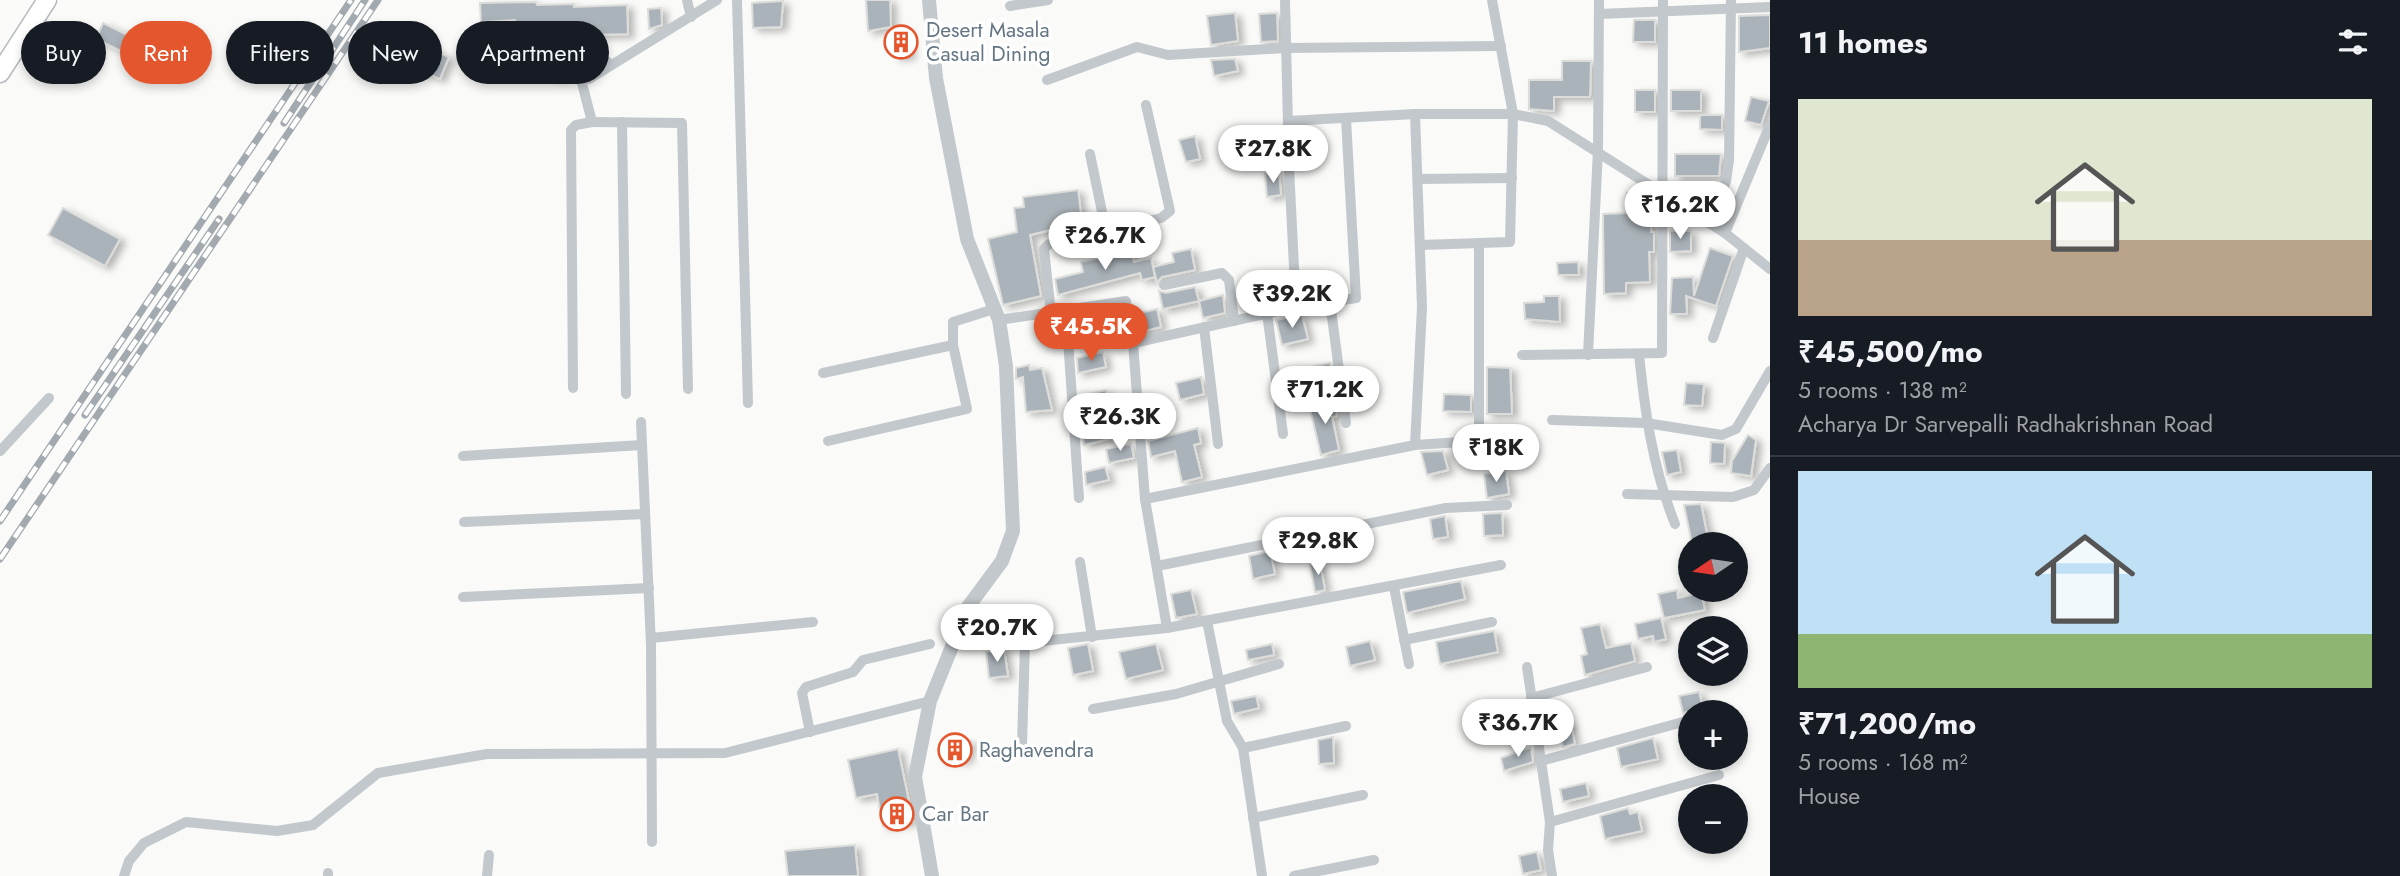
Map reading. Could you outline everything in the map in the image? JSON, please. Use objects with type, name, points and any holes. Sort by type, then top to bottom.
[{"type":"main road","points":[[0,73],[47,0]]},
{"type":"street","points":[[687,0],[691,17]]},
{"type":"street","points":[[592,122],[585,81],[717,0]]},
{"type":"street","points":[[737,0],[748,403]]},
{"type":"street","points":[[929,0],[936,78],[967,239],[997,314],[1006,366],[1013,531],[1002,561],[968,607],[930,701],[915,777],[932,876]]},
{"type":"street","points":[[1010,6],[1048,0]]},
{"type":"street","points":[[1285,0],[1296,307]]},
{"type":"street","points":[[1420,245],[1510,242],[1513,114],[1492,0]]},
{"type":"street","points":[[1588,355],[1598,150],[1599,0]]},
{"type":"street","points":[[1522,355],[1662,353],[1663,0]]},
{"type":"street","points":[[1599,14],[1663,13],[1731,4],[1770,8]]},
{"type":"street","points":[[1711,224],[1726,181],[1729,160],[1731,4]]},
{"type":"street","points":[[1047,80],[1137,47],[1168,55],[1286,48],[1500,46]]},
{"type":"street","points":[[1051,313],[1044,249],[1049,244],[1161,218],[1170,211],[1146,105]]},
{"type":"street","points":[[1288,121],[1415,114],[1513,114],[1548,121],[1598,150],[1725,233],[1770,269]]},
{"type":"street","points":[[1415,114],[1422,307],[1415,445]]},
{"type":"street","points":[[1133,343],[1296,307],[1356,298],[1346,119]]},
{"type":"street","points":[[573,388],[571,130],[576,125],[592,122],[678,122],[684,129],[688,389]]},
{"type":"street","points":[[622,122],[626,394]]},
{"type":"street","points":[[1725,233],[1770,125]]},
{"type":"street","points":[[1090,154],[1106,231]]},
{"type":"street","points":[[1418,179],[1512,178]]},
{"type":"street","points":[[1479,244],[1479,440]]},
{"type":"street","points":[[1713,338],[1744,248]]},
{"type":"street","points":[[1164,285],[1222,273],[1229,279],[1234,321]]},
{"type":"street","points":[[828,441],[967,409],[953,345],[953,322],[997,314],[1051,313],[1126,301],[1133,343],[1144,499],[1167,628]]},
{"type":"street","points":[[1330,302],[1346,423]]},
{"type":"street","points":[[1066,311],[1079,498]]},
{"type":"street","points":[[1267,313],[1283,434]]},
{"type":"street","points":[[1203,327],[1219,444]]},
{"type":"street","points":[[824,373],[953,345]]},
{"type":"street","points":[[1639,354],[1646,423],[1662,493],[1675,524]]},
{"type":"street","points":[[1552,420],[1646,423],[1723,435],[1736,429],[1770,371]]},
{"type":"street","points":[[0,452],[49,398]]},
{"type":"street","points":[[641,422],[651,638],[649,755],[652,842]]},
{"type":"street","points":[[1144,499],[1415,445],[1506,439]]},
{"type":"street","points":[[463,456],[642,445]]},
{"type":"street","points":[[1627,494],[1733,497],[1754,490],[1770,468]]},
{"type":"street","points":[[1157,566],[1446,508],[1507,505]]},
{"type":"street","points":[[464,522],[645,514]]},
{"type":"street","points":[[1080,562],[1092,637]]},
{"type":"street","points":[[1022,744],[1019,643],[1167,628],[1502,565]]},
{"type":"street","points":[[1394,587],[1409,664]]},
{"type":"street","points":[[463,597],[649,588]]},
{"type":"street","points":[[1207,621],[1227,721],[1243,748],[1262,876]]},
{"type":"street","points":[[651,638],[813,622]]},
{"type":"street","points":[[1404,640],[1492,622]]},
{"type":"street","points":[[810,732],[802,693],[806,687],[853,672],[863,660],[930,645]]},
{"type":"street","points":[[1093,709],[1176,694],[1279,664]]},
{"type":"street","points":[[1527,667],[1550,822],[1548,850],[1552,876]]},
{"type":"street","points":[[1531,698],[1647,667]]},
{"type":"street","points":[[124,876],[129,861],[144,844],[186,822],[277,831],[313,825],[378,773],[487,754],[725,753],[930,701]]},
{"type":"street","points":[[1541,761],[1678,723]]},
{"type":"street","points":[[1243,748],[1346,726]]},
{"type":"street","points":[[1550,822],[1719,775]]},
{"type":"street","points":[[1253,818],[1363,795]]},
{"type":"street","points":[[487,876],[489,855]]},
{"type":"street","points":[[1294,876],[1374,860]]},
{"type":"building","points":[[866,0],[890,0],[891,27],[868,31]]},
{"type":"building","points":[[783,1],[781,27],[753,28],[752,3]]},
{"type":"building","points":[[536,2],[537,5],[574,4],[574,7],[627,5],[628,34],[609,35],[609,21],[481,21],[480,3]]},
{"type":"building","points":[[661,8],[662,25],[649,29],[648,9]]},
{"type":"building","points":[[1235,13],[1238,41],[1211,45],[1207,16]]},
{"type":"building","points":[[1277,13],[1278,41],[1261,42],[1259,14]]},
{"type":"building","points":[[1770,15],[1770,48],[1739,52],[1739,16]]},
{"type":"building","points":[[1634,20],[1655,20],[1655,42],[1633,42]]},
{"type":"building","points":[[106,24],[120,31],[120,51],[106,44]]},
{"type":"building","name":"Desert Masala Casual Dining","points":[[906,28],[910,55],[896,57],[892,30]]},
{"type":"building","points":[[442,54],[449,57],[442,74]]},
{"type":"building","points":[[1235,59],[1238,71],[1214,76],[1211,60]]},
{"type":"building","points":[[1562,61],[1591,61],[1590,97],[1554,97],[1554,111],[1529,109],[1529,80],[1562,80]]},
{"type":"building","points":[[1635,90],[1655,90],[1655,112],[1635,112]]},
{"type":"building","points":[[1671,90],[1701,90],[1701,111],[1671,111]]},
{"type":"building","points":[[1751,97],[1769,101],[1761,125],[1745,121]]},
{"type":"building","points":[[1700,115],[1722,115],[1722,130],[1700,129]]},
{"type":"building","points":[[1195,136],[1200,159],[1186,162],[1179,140]]},
{"type":"building","points":[[1675,154],[1721,154],[1719,176],[1675,176]]},
{"type":"building","points":[[1279,173],[1281,195],[1267,197],[1265,174]]},
{"type":"building","points":[[1078,190],[1081,214],[1073,215],[1075,224],[1030,235],[1041,296],[1003,305],[988,239],[1017,232],[1014,208],[1024,207],[1023,197]]},
{"type":"building","points":[[1627,193],[1646,193],[1652,196],[1651,232],[1654,232],[1654,252],[1649,252],[1650,282],[1626,283],[1626,293],[1604,294],[1603,214],[1628,213]]},
{"type":"building","points":[[63,208],[120,239],[105,266],[48,235]]},
{"type":"building","points":[[1670,231],[1691,231],[1691,251],[1670,252]]},
{"type":"building","points":[[1710,248],[1733,256],[1716,306],[1686,296],[1687,314],[1670,314],[1672,278],[1693,277],[1694,296]]},
{"type":"building","points":[[1191,249],[1195,270],[1162,277],[1157,282],[1153,267],[1174,262],[1172,253]]},
{"type":"building","points":[[1131,251],[1134,262],[1151,258],[1155,277],[1142,280],[1140,273],[1058,295],[1055,279],[1083,272],[1081,262]]},
{"type":"building","points":[[1578,262],[1579,275],[1558,275],[1557,263]]},
{"type":"building","points":[[1195,287],[1199,301],[1163,309],[1159,291],[1166,293]]},
{"type":"building","points":[[1223,295],[1225,313],[1203,318],[1199,301]]},
{"type":"building","points":[[1544,296],[1559,296],[1560,322],[1525,319],[1524,303],[1544,302]]},
{"type":"building","points":[[1157,309],[1161,327],[1140,332],[1136,314]]},
{"type":"building","points":[[1098,314],[1102,331],[1076,337],[1074,319]]},
{"type":"building","points":[[1302,315],[1308,339],[1282,345],[1276,320]]},
{"type":"building","points":[[1103,352],[1106,367],[1078,373],[1077,358]]},
{"type":"building","points":[[1330,363],[1332,377],[1310,382],[1307,368]]},
{"type":"building","points":[[1029,365],[1030,370],[1042,368],[1052,410],[1026,412],[1023,377],[1016,379],[1016,368]]},
{"type":"building","points":[[1487,367],[1510,368],[1512,414],[1487,414]]},
{"type":"building","points":[[1201,377],[1204,394],[1180,400],[1176,383]]},
{"type":"building","points":[[1686,383],[1704,384],[1702,406],[1684,405]]},
{"type":"building","points":[[1106,390],[1109,404],[1101,406],[1109,439],[1084,445],[1080,396]]},
{"type":"building","points":[[1444,394],[1471,395],[1471,412],[1443,411]]},
{"type":"building","points":[[1335,399],[1337,416],[1332,417],[1339,450],[1321,455],[1309,405]]},
{"type":"building","points":[[1198,428],[1201,443],[1194,445],[1202,477],[1182,482],[1175,451],[1151,457],[1148,441]]},
{"type":"building","points":[[1748,435],[1756,440],[1751,476],[1731,473],[1732,461]]},
{"type":"building","points":[[1711,442],[1725,443],[1724,464],[1710,463]]},
{"type":"building","points":[[1131,444],[1134,458],[1109,463],[1106,449]]},
{"type":"building","points":[[1677,450],[1681,472],[1667,475],[1662,452]]},
{"type":"building","points":[[1443,451],[1448,470],[1427,475],[1421,452]]},
{"type":"building","points":[[1105,467],[1109,480],[1086,485],[1085,472]]},
{"type":"building","points":[[1506,471],[1509,494],[1487,498],[1484,474]]},
{"type":"building","points":[[1701,504],[1707,532],[1690,532],[1684,505]]},
{"type":"building","points":[[1502,513],[1503,535],[1484,536],[1483,514]]},
{"type":"building","points":[[1445,516],[1448,537],[1433,539],[1430,519]]},
{"type":"building","points":[[1270,551],[1275,574],[1253,579],[1249,556]]},
{"type":"building","points":[[1320,563],[1325,590],[1315,592],[1310,565]]},
{"type":"building","points":[[1461,581],[1465,599],[1407,613],[1403,592]]},
{"type":"building","points":[[1191,590],[1197,614],[1176,618],[1171,594]]},
{"type":"building","points":[[1677,590],[1678,602],[1703,602],[1705,610],[1664,618],[1658,594]]},
{"type":"building","points":[[1661,618],[1666,639],[1654,642],[1653,636],[1638,639],[1635,624]]},
{"type":"building","points":[[1600,624],[1606,648],[1631,643],[1635,661],[1585,675],[1581,656],[1587,654],[1581,628]]},
{"type":"building","points":[[1494,631],[1498,652],[1440,664],[1436,642]]},
{"type":"building","points":[[1370,641],[1375,660],[1350,666],[1346,647]]},
{"type":"building","points":[[1088,644],[1093,671],[1073,675],[1068,648]]},
{"type":"building","points":[[1156,644],[1163,670],[1126,679],[1119,652]]},
{"type":"building","points":[[1272,644],[1274,655],[1248,660],[1246,650]]},
{"type":"building","name":"Raghavendra","points":[[1004,649],[1008,676],[989,678],[986,652]]},
{"type":"building","points":[[1699,692],[1701,700],[1680,700],[1679,696]]},
{"type":"building","points":[[1256,696],[1259,708],[1234,714],[1231,701]]},
{"type":"building","points":[[1570,721],[1575,744],[1563,747],[1558,724]]},
{"type":"building","points":[[1333,737],[1334,763],[1319,764],[1318,740]]},
{"type":"building","points":[[1653,738],[1658,759],[1621,767],[1617,748]]},
{"type":"building","name":"Raghavendra","points":[[942,741],[971,741],[966,760],[941,759]]},
{"type":"building","points":[[1531,747],[1533,762],[1504,771],[1501,758]]},
{"type":"building","points":[[898,749],[913,821],[883,826],[877,794],[856,798],[848,760]]},
{"type":"building","points":[[1586,783],[1589,796],[1563,802],[1560,789]]},
{"type":"building","points":[[1628,808],[1630,814],[1638,812],[1642,831],[1605,839],[1600,816]]},
{"type":"building","points":[[855,845],[858,876],[788,876],[785,851]]},
{"type":"building","points":[[1537,852],[1541,870],[1523,874],[1519,856]]},
{"type":"railway","points":[[0,521],[351,0]]},
{"type":"railway","points":[[284,123],[365,0]]},
{"type":"railway","points":[[0,559],[378,0]]},
{"type":"railway","points":[[85,415],[219,219]]},
{"type":"place","name":"Desert Masala Casual Dining","points":[[901,42]]},
{"type":"place","name":"Raghavendra","points":[[955,750]]},
{"type":"place","name":"Car Bar","points":[[897,814]]}]
